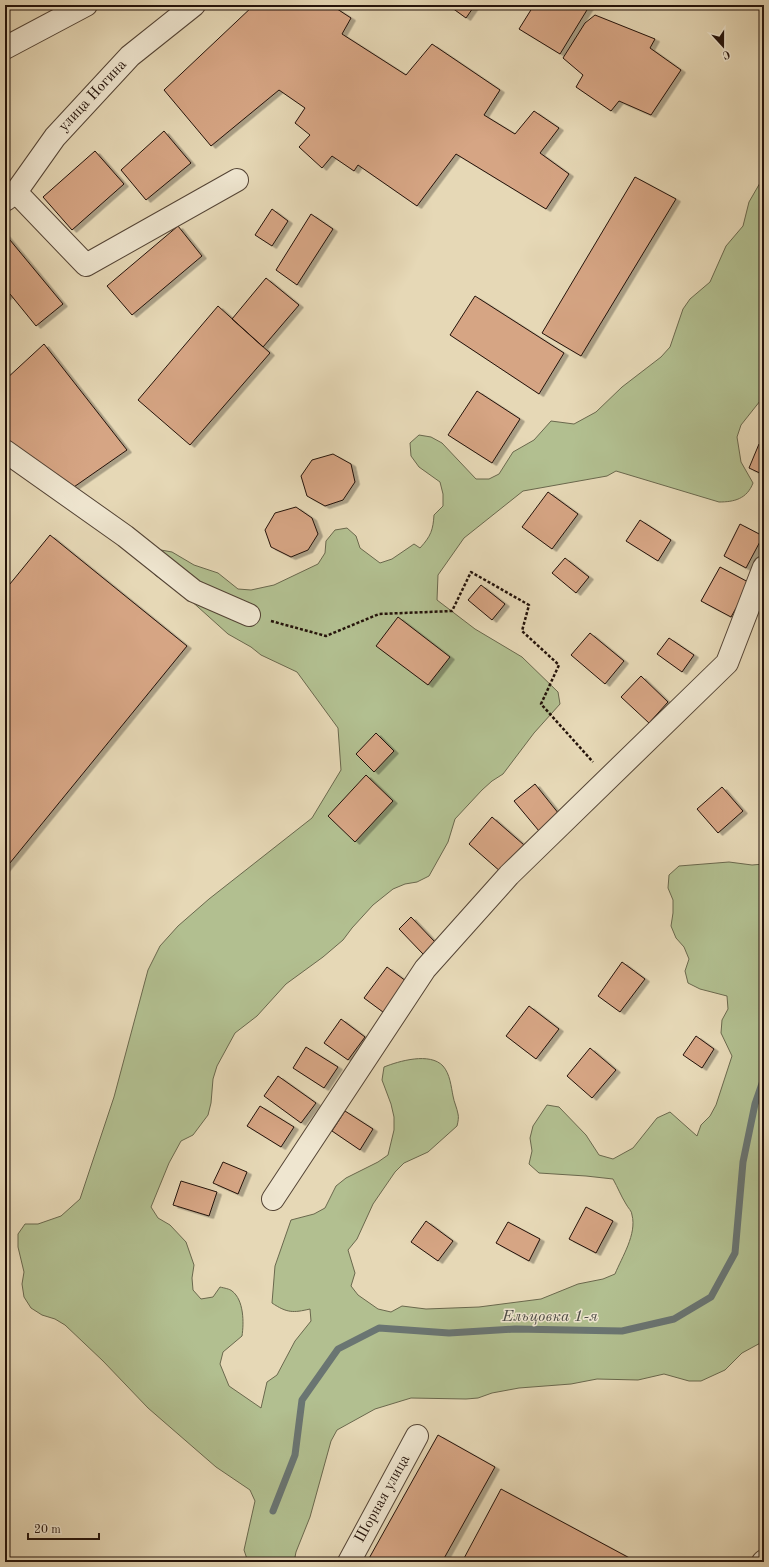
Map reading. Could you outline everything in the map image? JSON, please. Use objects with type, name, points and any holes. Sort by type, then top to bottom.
[{"type":"street","points":[[5,48],[86,5]]},
{"type":"street","name":"улица Ногина","points":[[10,196],[55,138],[130,56],[194,5]]},
{"type":"street","points":[[10,196],[86,265],[238,180]]},
{"type":"street","points":[[5,452],[124,536],[194,591],[249,615]]},
{"type":"street","points":[[273,1200],[425,969],[509,875],[727,663],[764,567]]},
{"type":"street","name":"Шорная улица","points":[[349,1562],[417,1436]]},
{"type":"path","points":[[249,615],[326,636],[379,614],[452,611],[471,572],[529,605],[522,631],[559,665],[541,704],[608,779]]},
{"type":"green space","points":[[764,176],[764,396],[741,425],[737,437],[741,462],[753,483],[744,496],[735,500],[719,502],[616,471],[607,476],[523,491],[464,538],[438,575],[437,600],[475,629],[522,657],[558,692],[560,704],[534,733],[503,774],[482,790],[455,819],[448,842],[429,876],[417,882],[405,884],[393,889],[373,905],[343,940],[323,957],[286,984],[257,1016],[235,1033],[217,1066],[213,1079],[211,1103],[208,1115],[193,1135],[181,1141],[169,1163],[151,1207],[158,1218],[170,1225],[186,1242],[194,1265],[192,1278],[193,1290],[201,1299],[213,1297],[220,1287],[231,1290],[239,1300],[243,1318],[242,1336],[223,1352],[220,1364],[229,1386],[261,1408],[267,1382],[277,1375],[295,1341],[311,1321],[310,1309],[290,1311],[282,1309],[272,1303],[275,1266],[291,1220],[314,1214],[325,1208],[336,1186],[346,1178],[378,1162],[388,1155],[394,1130],[394,1117],[382,1080],[384,1067],[406,1060],[430,1059],[443,1066],[450,1080],[458,1115],[457,1126],[428,1152],[404,1163],[395,1172],[373,1204],[357,1239],[348,1250],[355,1273],[351,1286],[358,1295],[378,1309],[391,1312],[402,1306],[426,1309],[479,1307],[541,1299],[578,1284],[603,1279],[615,1274],[631,1238],[633,1222],[631,1211],[613,1179],[539,1173],[529,1164],[532,1151],[530,1138],[533,1126],[547,1105],[559,1107],[586,1135],[599,1155],[613,1159],[633,1148],[657,1118],[670,1112],[697,1136],[701,1125],[710,1116],[716,1105],[732,1056],[721,1033],[722,1020],[728,1009],[727,996],[700,989],[688,983],[685,971],[689,959],[684,947],[676,938],[671,926],[673,900],[668,888],[669,875],[679,866],[729,862],[752,865],[764,864],[764,1341],[742,1353],[725,1370],[701,1381],[689,1381],[664,1374],[638,1380],[597,1379],[571,1384],[519,1388],[492,1393],[478,1398],[411,1398],[375,1409],[337,1430],[331,1441],[310,1517],[296,1552],[294,1562],[248,1562],[244,1550],[255,1501],[250,1490],[216,1467],[148,1408],[103,1361],[65,1325],[55,1319],[42,1315],[31,1308],[24,1297],[22,1284],[24,1272],[18,1247],[18,1234],[25,1224],[38,1224],[61,1216],[80,1199],[114,1097],[148,970],[160,946],[178,926],[209,899],[312,818],[341,770],[338,728],[297,672],[261,655],[251,647],[228,634],[188,598],[155,575],[149,564],[149,551],[161,550],[172,552],[194,565],[218,573],[238,589],[251,590],[274,585],[318,564],[325,553],[326,541],[335,530],[347,528],[356,536],[360,548],[380,563],[392,559],[414,544],[420,548],[431,533],[434,515],[443,506],[443,494],[440,482],[419,467],[411,456],[410,443],[419,435],[431,437],[442,443],[476,479],[489,479],[499,474],[513,452],[534,440],[551,421],[574,424],[596,412],[622,387],[661,357],[670,347],[683,309],[690,299],[710,282],[726,246],[743,226],[749,202]]},
{"type":"building","points":[[254,5],[331,5],[351,18],[342,34],[406,75],[432,44],[500,90],[484,115],[515,134],[534,111],[559,128],[540,153],[569,174],[546,209],[456,154],[417,206],[358,165],[354,171],[332,156],[322,168],[299,147],[310,135],[295,123],[305,108],[279,90],[211,146],[164,90]]},
{"type":"building","points":[[448,5],[475,5],[466,18]]},
{"type":"building","points":[[534,5],[590,5],[560,54],[519,29]]},
{"type":"building","points":[[595,15],[655,39],[650,48],[681,70],[651,115],[619,101],[611,111],[576,87],[583,75],[563,58],[585,23]]},
{"type":"building","points":[[164,131],[191,163],[146,200],[121,170]]},
{"type":"building","points":[[95,151],[124,184],[72,230],[43,197]]},
{"type":"building","points":[[635,177],[676,199],[581,356],[542,333]]},
{"type":"building","points":[[272,209],[288,221],[272,246],[255,235]]},
{"type":"building","points":[[311,214],[333,229],[297,285],[276,270]]},
{"type":"building","points":[[178,226],[202,256],[132,315],[107,286]]},
{"type":"building","points":[[5,234],[63,304],[36,326],[10,294],[5,298]]},
{"type":"building","points":[[266,278],[299,305],[263,347],[232,319]]},
{"type":"building","points":[[475,296],[564,353],[539,394],[450,335]]},
{"type":"building","points":[[218,306],[270,353],[190,445],[138,400]]},
{"type":"building","points":[[44,344],[127,450],[71,489],[5,446],[5,380]]},
{"type":"building","points":[[477,391],[520,419],[492,463],[448,435]]},
{"type":"building","points":[[759,444],[764,447],[764,475],[749,468]]},
{"type":"building","points":[[333,454],[351,464],[355,482],[343,500],[325,506],[307,496],[301,476],[312,460]]},
{"type":"building","points":[[548,492],[578,514],[552,549],[522,527]]},
{"type":"building","points":[[296,507],[312,518],[318,534],[308,550],[291,557],[271,547],[265,530],[275,513]]},
{"type":"building","points":[[640,520],[671,540],[658,561],[626,541]]},
{"type":"building","points":[[740,524],[763,536],[746,568],[724,556]]},
{"type":"building","points":[[50,535],[187,646],[5,869],[5,590]]},
{"type":"building","points":[[565,558],[589,577],[576,593],[552,573]]},
{"type":"building","points":[[720,567],[750,583],[731,617],[701,601]]},
{"type":"building","points":[[481,585],[505,604],[492,620],[468,600]]},
{"type":"building","points":[[398,617],[450,657],[428,685],[376,646]]},
{"type":"building","points":[[590,633],[624,661],[605,684],[571,655]]},
{"type":"building","points":[[669,638],[694,655],[682,672],[657,654]]},
{"type":"building","points":[[641,676],[668,702],[649,723],[621,697]]},
{"type":"building","points":[[376,733],[394,751],[374,772],[356,754]]},
{"type":"building","points":[[366,775],[393,801],[355,842],[328,816]]},
{"type":"building","points":[[535,784],[559,814],[539,831],[514,801]]},
{"type":"building","points":[[722,787],[743,811],[718,833],[697,809]]},
{"type":"building","points":[[492,817],[524,845],[501,872],[469,844]]},
{"type":"building","points":[[411,917],[435,942],[423,954],[399,929]]},
{"type":"building","points":[[622,962],[645,979],[620,1012],[598,996]]},
{"type":"building","points":[[387,967],[410,984],[387,1015],[364,998]]},
{"type":"building","points":[[529,1006],[559,1029],[536,1059],[506,1036]]},
{"type":"building","points":[[341,1019],[365,1037],[348,1060],[324,1043]]},
{"type":"building","points":[[696,1036],[714,1049],[702,1068],[683,1055]]},
{"type":"building","points":[[306,1047],[338,1067],[324,1088],[293,1068]]},
{"type":"building","points":[[590,1048],[616,1070],[592,1098],[567,1076]]},
{"type":"building","points":[[278,1076],[316,1103],[301,1123],[264,1096]]},
{"type":"building","points":[[260,1106],[294,1127],[281,1147],[247,1126]]},
{"type":"building","points":[[345,1111],[373,1129],[360,1150],[332,1131]]},
{"type":"building","points":[[223,1162],[247,1172],[238,1194],[213,1183]]},
{"type":"building","points":[[181,1181],[217,1192],[209,1216],[173,1205]]},
{"type":"building","points":[[586,1207],[613,1221],[596,1253],[569,1239]]},
{"type":"building","points":[[426,1221],[453,1241],[438,1261],[411,1242]]},
{"type":"building","points":[[508,1222],[540,1239],[529,1261],[496,1243]]},
{"type":"building","points":[[438,1435],[495,1467],[442,1562],[367,1562]]},
{"type":"building","points":[[501,1489],[637,1562],[462,1562]]},
{"type":"waterway","name":"Ельцовка 1-я","points":[[273,1511],[295,1455],[302,1400],[338,1349],[379,1328],[449,1333],[515,1329],[622,1331],[674,1319],[711,1297],[735,1253],[743,1162],[755,1104],[764,1078]]}]
